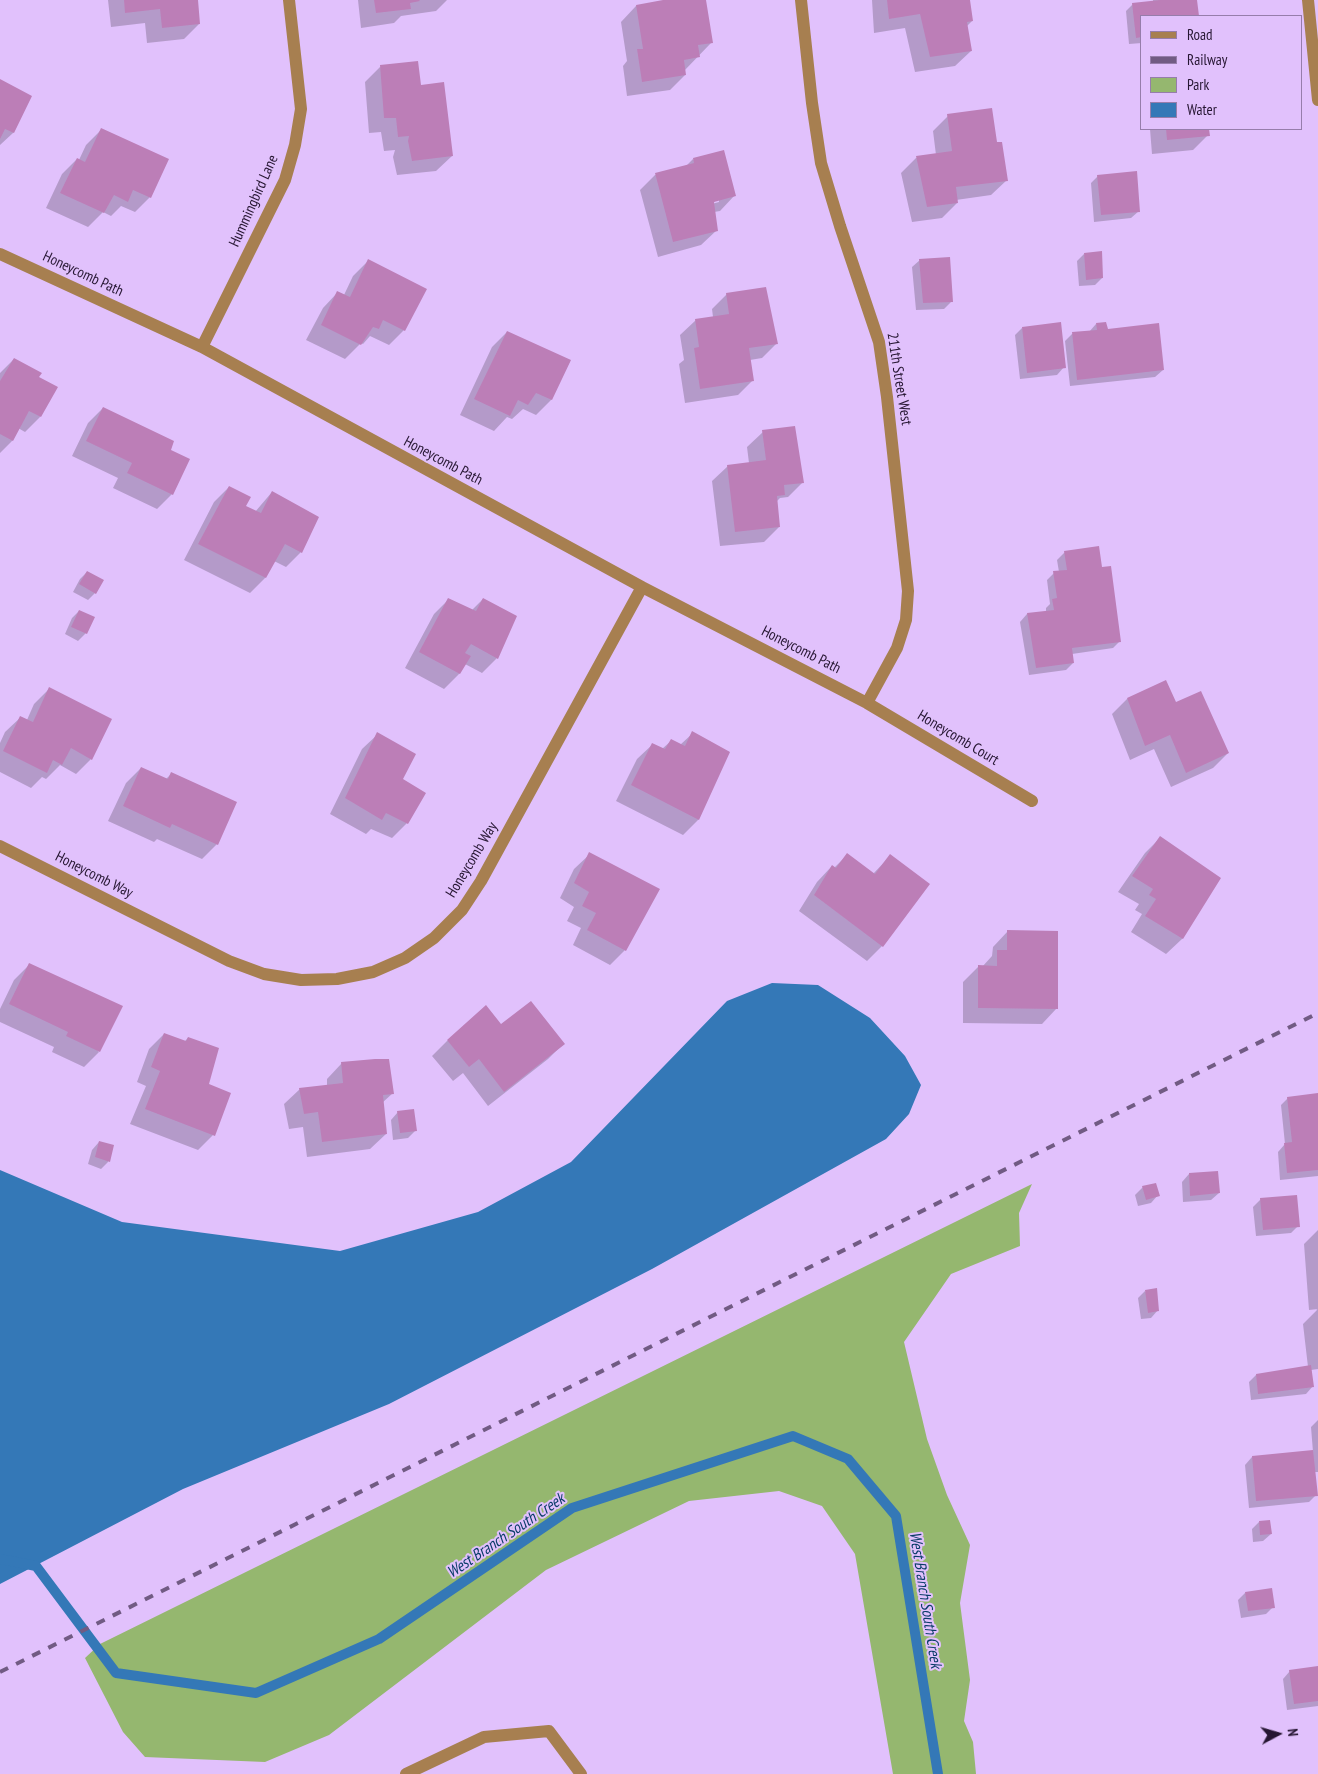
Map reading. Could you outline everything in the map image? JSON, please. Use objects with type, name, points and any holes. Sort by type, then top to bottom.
[{"type":"street","name":"Hummingbird Lane","points":[[202,347],[284,180],[295,145],[300,108],[289,0]]},
{"type":"street","name":"211th Street West","points":[[801,0],[812,103],[821,163],[879,342],[887,396],[908,591],[906,620],[897,648],[867,703]]},
{"type":"street","points":[[1308,0],[1318,100]]},
{"type":"street","name":"Honeycomb Path","points":[[0,254],[202,347],[642,587],[867,703]]},
{"type":"street","name":"Honeycomb Way","points":[[0,846],[229,961],[264,974],[301,980],[337,979],[372,972],[405,958],[434,938],[462,910],[481,882],[642,587]]},
{"type":"street","name":"Honeycomb Court","points":[[867,703],[1032,801]]},
{"type":"street","points":[[406,1774],[484,1737],[549,1731],[581,1774]]},
{"type":"green space","points":[[1032,1184],[1019,1213],[1020,1246],[951,1274],[904,1342],[927,1439],[947,1495],[970,1545],[960,1603],[970,1680],[964,1721],[973,1742],[976,1774],[893,1774],[855,1554],[822,1506],[779,1491],[689,1501],[546,1570],[329,1735],[265,1762],[145,1757],[123,1732],[85,1658],[100,1644]]},
{"type":"water","points":[[772,983],[818,985],[870,1018],[905,1056],[921,1085],[909,1114],[886,1139],[652,1269],[389,1404],[183,1489],[0,1584],[0,1170],[122,1222],[340,1251],[478,1212],[571,1162],[727,1001]]},
{"type":"building","points":[[124,0],[198,0],[200,24],[162,28],[160,9],[125,13]]},
{"type":"building","points":[[374,0],[420,1],[410,3],[411,9],[376,13]]},
{"type":"building","points":[[663,0],[706,0],[713,43],[698,45],[700,57],[684,60],[686,75],[642,82],[637,49],[643,49],[636,5]]},
{"type":"building","points":[[887,0],[970,0],[973,21],[967,22],[972,51],[930,57],[920,14],[889,19]]},
{"type":"building","points":[[1160,0],[1197,0],[1199,15],[1140,15],[1140,37],[1136,38],[1132,3]]},
{"type":"building","points":[[418,61],[421,85],[444,82],[453,156],[412,161],[408,141],[409,136],[398,137],[396,118],[384,118],[380,65]]},
{"type":"building","points":[[0,79],[32,96],[14,133],[5,129],[0,139]]},
{"type":"building","points":[[992,108],[997,142],[1002,142],[1008,181],[956,187],[958,203],[927,207],[916,156],[952,151],[947,114]]},
{"type":"building","points":[[101,128],[169,159],[151,198],[133,190],[128,202],[114,195],[104,213],[60,193],[77,158],[85,162]]},
{"type":"building","points":[[1166,130],[1209,130],[1210,136],[1167,140]]},
{"type":"building","points":[[724,150],[736,196],[714,202],[718,231],[673,242],[655,173],[694,163],[693,158]]},
{"type":"building","points":[[1137,171],[1140,212],[1101,215],[1097,175]]},
{"type":"building","points":[[1102,251],[1103,278],[1086,280],[1084,253]]},
{"type":"building","points":[[950,257],[953,302],[923,303],[919,259]]},
{"type":"building","points":[[368,259],[427,289],[405,331],[383,320],[379,329],[373,327],[361,345],[321,325],[337,291],[350,297]]},
{"type":"building","points":[[766,287],[778,344],[749,348],[754,381],[700,389],[694,348],[699,347],[695,319],[729,314],[726,293]]},
{"type":"building","points":[[1061,322],[1066,368],[1027,373],[1022,327]]},
{"type":"building","points":[[1106,322],[1108,329],[1159,323],[1164,370],[1077,380],[1072,332],[1097,330],[1096,323]]},
{"type":"building","points":[[507,331],[571,360],[552,400],[536,393],[528,405],[518,400],[510,416],[474,399]]},
{"type":"building","points":[[14,358],[42,373],[39,377],[58,387],[41,417],[29,411],[13,441],[0,434],[0,381]]},
{"type":"building","points":[[103,407],[174,441],[171,450],[190,459],[173,495],[127,473],[132,463],[86,441]]},
{"type":"building","points":[[795,426],[804,483],[784,485],[785,495],[777,496],[780,527],[735,532],[727,465],[766,460],[762,430]]},
{"type":"building","points":[[229,486],[251,497],[246,506],[261,513],[272,491],[319,517],[302,553],[285,544],[266,578],[198,544]]},
{"type":"building","points":[[1099,546],[1102,567],[1111,566],[1121,642],[1072,648],[1074,663],[1036,668],[1027,613],[1054,610],[1052,599],[1057,598],[1053,571],[1067,570],[1064,551]]},
{"type":"building","points":[[87,571],[104,580],[96,594],[79,584]]},
{"type":"building","points":[[448,598],[476,611],[483,598],[517,616],[498,659],[471,644],[465,653],[471,656],[460,674],[419,652]]},
{"type":"building","points":[[79,610],[95,617],[87,634],[71,627]]},
{"type":"building","points":[[1166,680],[1176,702],[1201,691],[1229,753],[1186,773],[1170,735],[1145,746],[1127,698]]},
{"type":"building","points":[[49,687],[112,719],[92,760],[71,748],[62,765],[53,760],[47,773],[3,751],[20,716],[33,722]]},
{"type":"building","points":[[692,731],[730,752],[699,820],[631,785],[652,743],[665,749],[671,739],[685,746]]},
{"type":"building","points":[[377,732],[416,754],[403,779],[426,793],[408,824],[386,813],[382,820],[345,798]]},
{"type":"building","points":[[141,767],[168,779],[171,772],[237,802],[218,845],[172,824],[170,828],[123,806]]},
{"type":"building","points":[[1160,836],[1221,878],[1183,939],[1145,916],[1156,899],[1149,895],[1153,889],[1132,876]]},
{"type":"building","points":[[589,852],[660,889],[626,951],[587,930],[596,913],[582,906],[589,892],[574,883]]},
{"type":"building","points":[[847,853],[875,874],[890,854],[930,884],[883,947],[814,895],[832,865],[836,868]]},
{"type":"building","points":[[1007,930],[1058,931],[1058,1009],[978,1008],[978,965],[997,966],[997,950],[1007,950]]},
{"type":"building","points":[[29,963],[123,1006],[100,1052],[66,1036],[68,1032],[9,1004]]},
{"type":"building","points":[[531,1001],[565,1044],[504,1092],[479,1059],[469,1067],[447,1040],[486,1005],[501,1024]]},
{"type":"building","points":[[164,1033],[186,1041],[188,1037],[219,1048],[209,1084],[231,1093],[215,1136],[145,1109],[160,1071],[151,1067]]},
{"type":"building","points":[[389,1059],[394,1094],[383,1095],[387,1134],[322,1142],[318,1112],[304,1114],[299,1088],[343,1083],[341,1062]]},
{"type":"building","points":[[1318,1093],[1318,1170],[1287,1173],[1284,1143],[1292,1142],[1287,1097]]},
{"type":"building","points":[[414,1109],[417,1131],[400,1133],[397,1111]]},
{"type":"building","points":[[99,1141],[114,1145],[110,1162],[95,1157]]},
{"type":"building","points":[[1218,1171],[1220,1193],[1190,1196],[1189,1173]]},
{"type":"building","points":[[1156,1183],[1160,1196],[1146,1200],[1142,1186]]},
{"type":"building","points":[[1297,1195],[1300,1227],[1263,1230],[1260,1198]]},
{"type":"building","points":[[1157,1288],[1159,1311],[1148,1313],[1145,1290]]},
{"type":"building","points":[[1311,1365],[1314,1387],[1258,1394],[1256,1374]]},
{"type":"building","points":[[1313,1450],[1318,1496],[1256,1501],[1252,1456]]},
{"type":"building","points":[[1270,1520],[1272,1534],[1260,1535],[1259,1521]]},
{"type":"building","points":[[1272,1588],[1275,1608],[1248,1611],[1245,1592]]},
{"type":"building","points":[[1318,1666],[1318,1701],[1294,1704],[1289,1670]]},
{"type":"waterway","name":"West Branch South Creek","points":[[0,1559],[36,1566],[116,1673],[256,1693],[379,1639],[572,1508],[793,1436],[848,1459],[896,1516],[938,1774]]},
{"type":"railway","points":[[0,1672],[1318,1013]]}]
